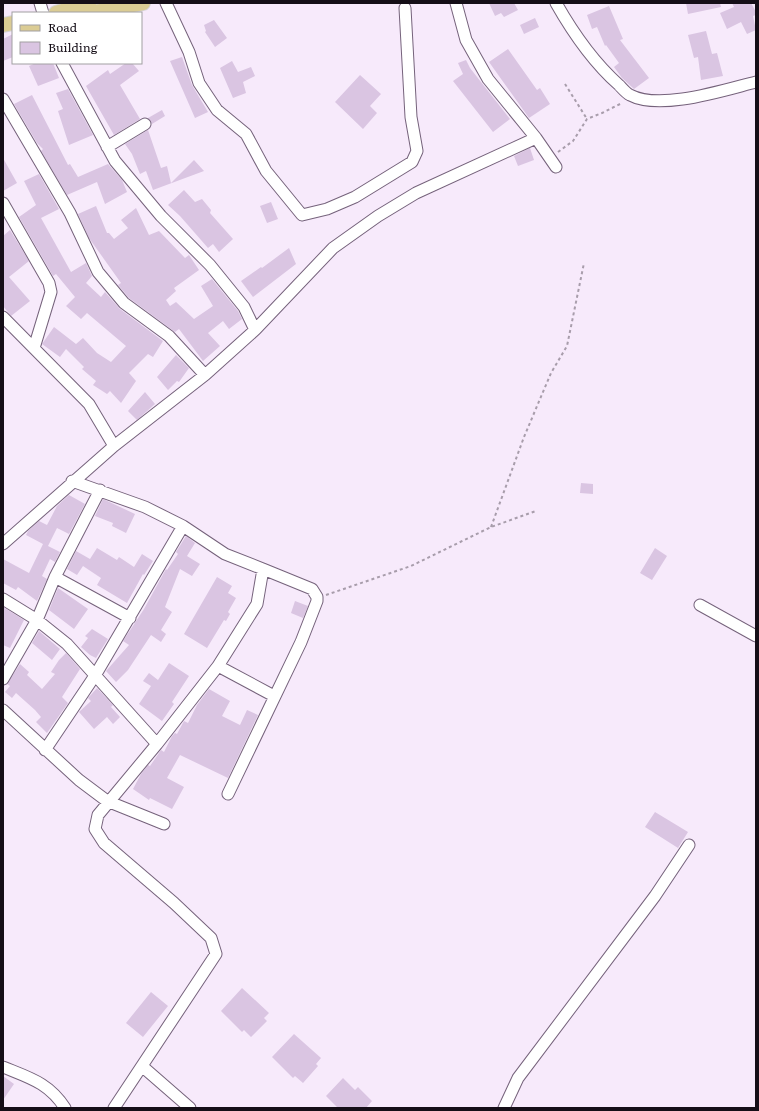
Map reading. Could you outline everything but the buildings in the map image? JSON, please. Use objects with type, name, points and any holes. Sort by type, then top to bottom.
[{"type":"main road","points":[[59,12],[89,3]]},
{"type":"main road","points":[[95,12],[143,3]]},
{"type":"street","points":[[166,3],[189,52],[199,83],[217,110],[246,134],[266,171],[302,215],[327,209],[355,197],[412,162],[417,152],[411,117],[405,8]]},
{"type":"street","points":[[456,3],[466,40],[488,79],[536,138],[553,163]]},
{"type":"street","points":[[556,3],[569,26],[602,70],[630,95],[649,100],[680,100],[756,82]]},
{"type":"street","points":[[63,64],[116,161],[161,216],[210,264],[244,307],[255,330]]},
{"type":"street","points":[[3,99],[70,213],[98,272],[124,303],[169,336],[205,375]]},
{"type":"street","points":[[107,147],[145,124]]},
{"type":"street","points":[[3,544],[72,481],[205,375],[255,330],[286,296],[334,248],[378,216],[416,193],[536,138]]},
{"type":"street","points":[[3,203],[49,283],[51,292],[34,348]]},
{"type":"street","points":[[3,317],[89,404],[114,446]]},
{"type":"street","points":[[72,481],[145,507],[183,526],[225,554],[312,589],[317,597],[300,642],[228,794]]},
{"type":"street","points":[[3,679],[37,620],[55,577],[100,490]]},
{"type":"street","points":[[45,750],[74,710],[130,618],[183,526]]},
{"type":"street","points":[[114,1108],[143,1067],[216,954],[211,938],[168,898],[104,843],[95,829],[98,815],[107,801],[157,744],[218,666],[256,604],[263,569]]},
{"type":"street","points":[[55,577],[130,618]]},
{"type":"street","points":[[3,599],[37,620],[67,644],[96,674],[157,744]]},
{"type":"street","points":[[700,605],[756,636]]},
{"type":"street","points":[[218,666],[274,696]]},
{"type":"street","points":[[3,710],[79,780],[107,801],[164,824]]},
{"type":"street","points":[[504,1108],[518,1078],[655,896],[689,845]]},
{"type":"street","points":[[3,1067],[38,1081],[56,1095],[65,1108]]},
{"type":"street","points":[[143,1067],[190,1108]]},
{"type":"path","points":[[565,84],[587,118]]},
{"type":"path","points":[[553,163],[573,140],[587,118],[618,106],[630,95]]},
{"type":"path","points":[[491,527],[524,437],[551,373],[567,346],[584,263]]},
{"type":"path","points":[[317,597],[336,592],[411,566],[491,527],[536,511]]}]
